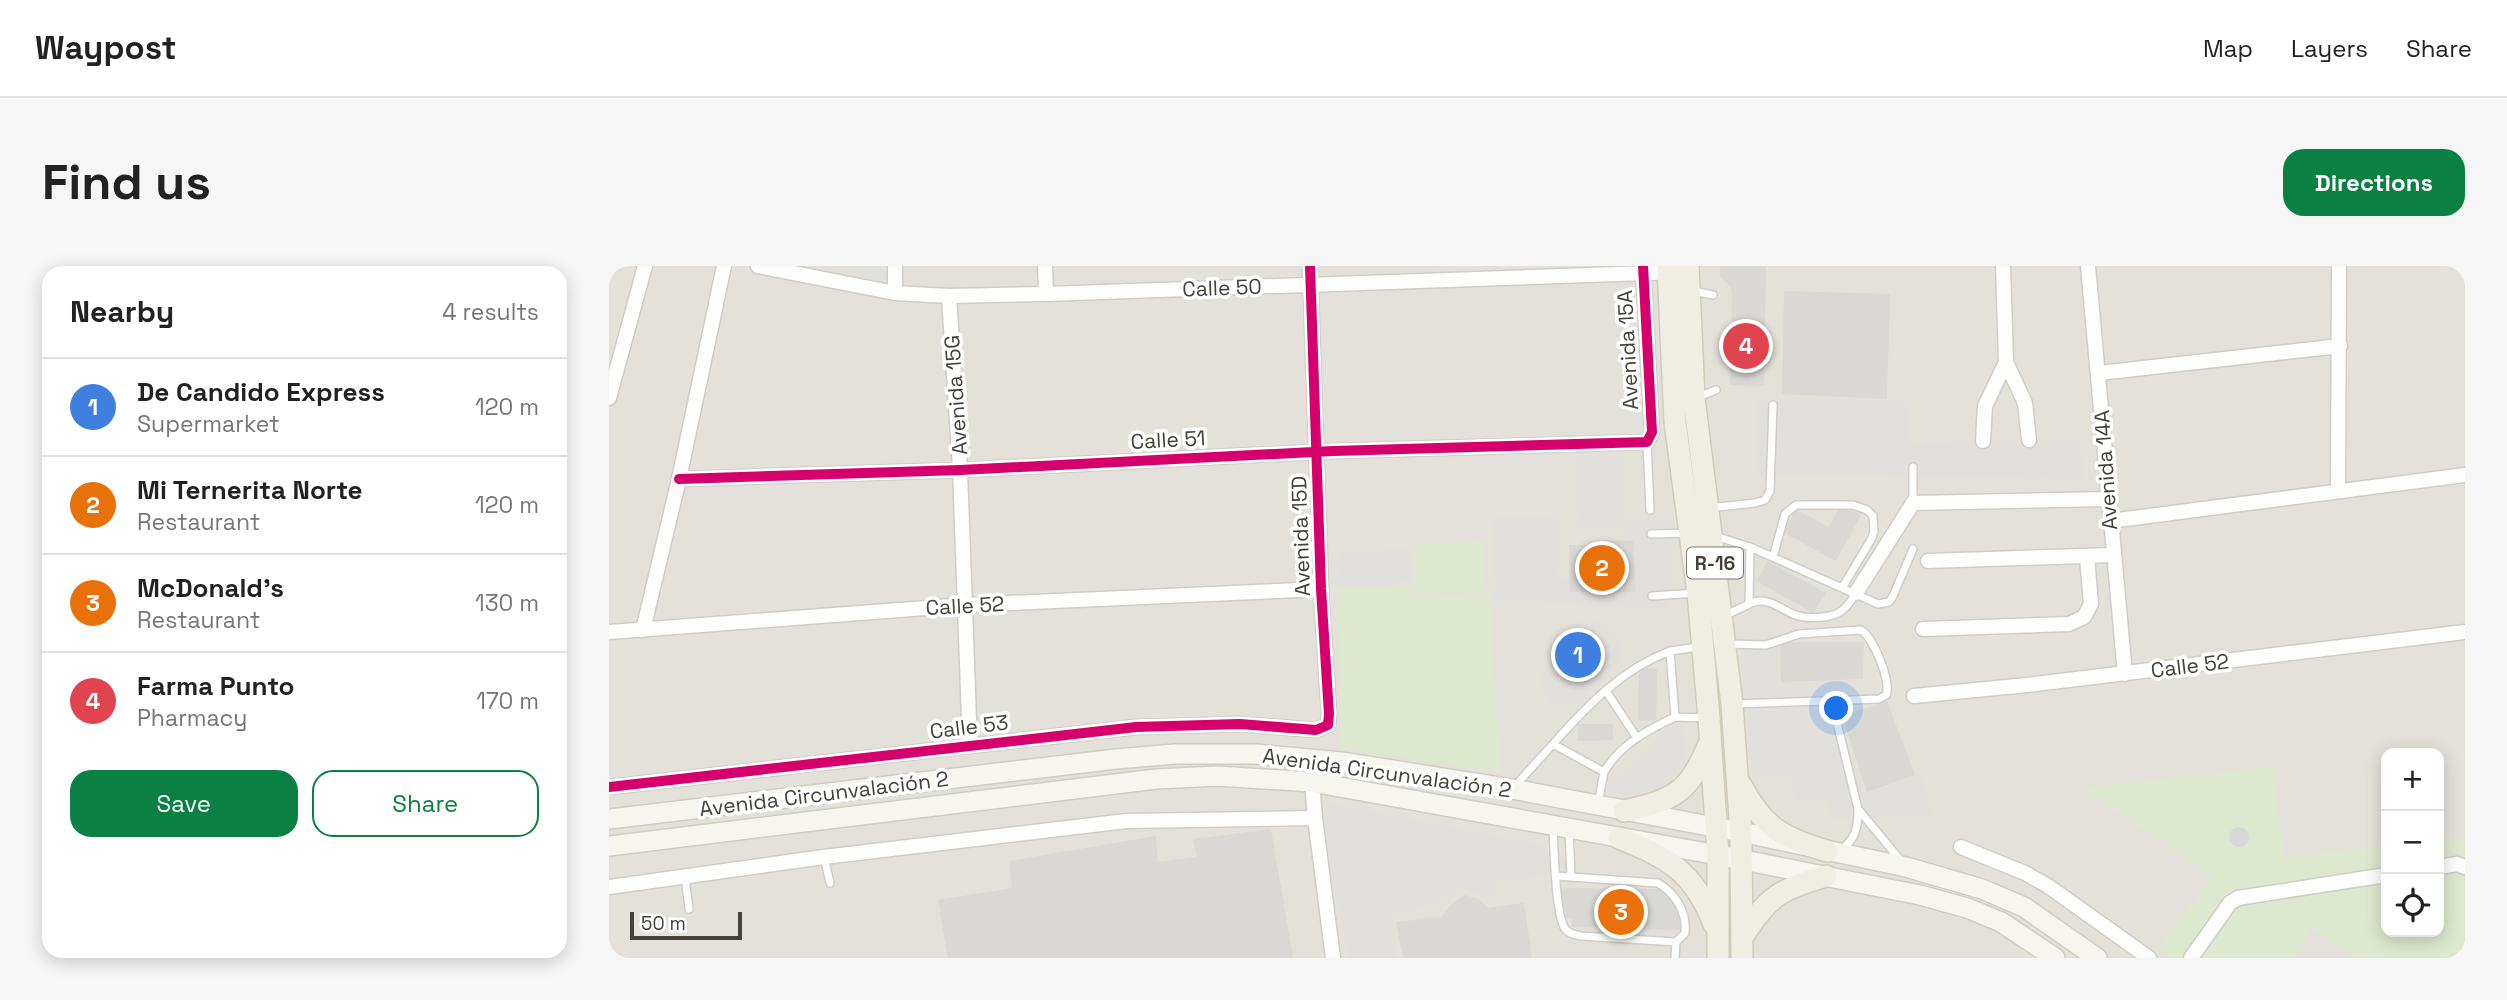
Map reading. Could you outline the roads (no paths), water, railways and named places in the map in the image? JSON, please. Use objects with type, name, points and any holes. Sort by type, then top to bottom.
[{"type":"main road","name":"R-16","points":[[1680,273],[1708,508],[1701,534],[1698,593],[1718,855],[1718,958]]},
{"type":"main road","name":"R-16","points":[[1680,273],[1672,393],[1701,534],[1723,617],[1741,832],[1742,948]]},
{"type":"main road","points":[[1624,811],[1657,803],[1676,794],[1699,768],[1710,741]]},
{"type":"main road","name":"Avenida Circunvalación 2","points":[[609,819],[1148,756],[1255,754],[1342,762],[1598,805],[1906,867],[1982,889],[2024,907],[2097,958]]},
{"type":"main road","name":"Avenida Circunvalación 2","points":[[609,846],[1156,779],[1217,776],[1312,782],[1741,859],[1920,895],[1967,908],[2001,922],[2055,958]]},
{"type":"main road","points":[[1737,778],[1752,808],[1769,825],[1793,841],[1831,852]]},
{"type":"main road","points":[[1619,838],[1656,853],[1684,872],[1704,900],[1718,933]]},
{"type":"main road","points":[[1742,948],[1758,912],[1772,897],[1798,884],[1826,876]]},
{"type":"street","points":[[609,398],[645,266]]},
{"type":"street","points":[[642,630],[680,479],[724,266]]},
{"type":"street","name":"Calle 50","points":[[758,266],[895,293],[949,296],[1643,269],[1680,273]]},
{"type":"street","points":[[895,266],[895,293]]},
{"type":"street","points":[[1045,266],[1046,294]]},
{"type":"street","name":"Avenida 15D","points":[[1310,266],[1321,589],[1329,721]]},
{"type":"street","points":[[2003,266],[2006,362],[2025,403],[2029,440]]},
{"type":"street","name":"Avenida 14A","points":[[2088,266],[2125,674]]},
{"type":"street","points":[[2338,490],[2339,266]]},
{"type":"street","name":"Avenida 15A","points":[[1643,269],[1649,437]]},
{"type":"street","name":"Avenida 15G","points":[[949,296],[960,471],[969,746]]},
{"type":"street","points":[[2099,373],[2340,346]]},
{"type":"street","points":[[1983,441],[1985,407],[2006,362]]},
{"type":"street","name":"Calle 51","points":[[680,479],[960,471],[1649,437]]},
{"type":"street","points":[[2110,521],[2465,475]]},
{"type":"street","points":[[1849,591],[1913,503],[2108,499]]},
{"type":"street","points":[[1928,561],[2113,555]]},
{"type":"street","points":[[1923,629],[2069,625],[2084,617],[2091,604],[2087,557]]},
{"type":"street","name":"Calle 52","points":[[609,632],[965,605],[1321,589]]},
{"type":"street","name":"Calle 52","points":[[1914,696],[2125,674],[2465,632]]},
{"type":"street","name":"Calle 53","points":[[609,787],[1184,724],[1240,724],[1316,730],[1328,725],[1329,721]]},
{"type":"street","points":[[1333,958],[1312,782],[1342,762]]},
{"type":"street","points":[[609,887],[824,857],[1126,821],[1315,818]]},
{"type":"street","points":[[1961,846],[2025,873],[2048,886],[2149,958]]},
{"type":"street","points":[[2444,866],[2457,864],[2465,867]]},
{"type":"street","points":[[2191,958],[2230,903],[2238,898],[2381,876]]},
{"type":"lane","points":[[1680,273],[1713,295]]},
{"type":"lane","points":[[1694,398],[1716,390]]},
{"type":"lane","points":[[1708,508],[1765,500],[1770,491],[1773,405]]},
{"type":"lane","points":[[1649,437],[1650,510]]},
{"type":"lane","points":[[1913,467],[1913,503]]},
{"type":"lane","points":[[1723,617],[1755,601],[1768,602],[1803,617],[1831,617],[1847,607],[1849,591],[1874,531],[1873,516],[1861,507],[1853,505],[1796,505],[1785,514],[1773,557]]},
{"type":"lane","points":[[1651,534],[1701,534],[1750,548],[1878,604],[1889,602],[1893,596],[1913,549]]},
{"type":"lane","points":[[1749,604],[1750,548]]},
{"type":"lane","points":[[1652,596],[1698,593]]},
{"type":"lane","points":[[1726,644],[1766,645],[1799,634],[1855,629],[1866,633],[1886,676],[1889,690],[1879,698],[1732,705]]},
{"type":"lane","points":[[1512,789],[1580,714],[1632,669],[1670,651],[1703,646]]},
{"type":"lane","points":[[1670,651],[1675,717]]},
{"type":"lane","points":[[1606,691],[1637,738]]},
{"type":"lane","points":[[1831,852],[1848,845],[1853,839],[1857,829],[1858,809],[1832,702]]},
{"type":"lane","points":[[1598,805],[1604,772],[1612,760],[1637,738],[1675,717],[1709,718]]},
{"type":"lane","points":[[1553,744],[1604,772]]},
{"type":"lane","points":[[1858,809],[1906,867]]},
{"type":"lane","points":[[1561,827],[1556,876],[1562,923],[1572,935],[1676,942]]},
{"type":"lane","points":[[1561,827],[1571,877]]},
{"type":"lane","points":[[824,857],[829,883]]},
{"type":"lane","points":[[1556,876],[1658,883],[1673,895],[1684,913],[1685,933],[1676,942],[1675,958]]},
{"type":"lane","points":[[685,877],[689,909]]},
{"type":"place","name":"Farma Punto","points":[[1746,346]]},
{"type":"place","name":"Mi Ternerita Norte","points":[[1602,568]]},
{"type":"place","name":"De Candido Express","points":[[1578,655]]},
{"type":"place","name":"McDonald's","points":[[1621,912]]}]
